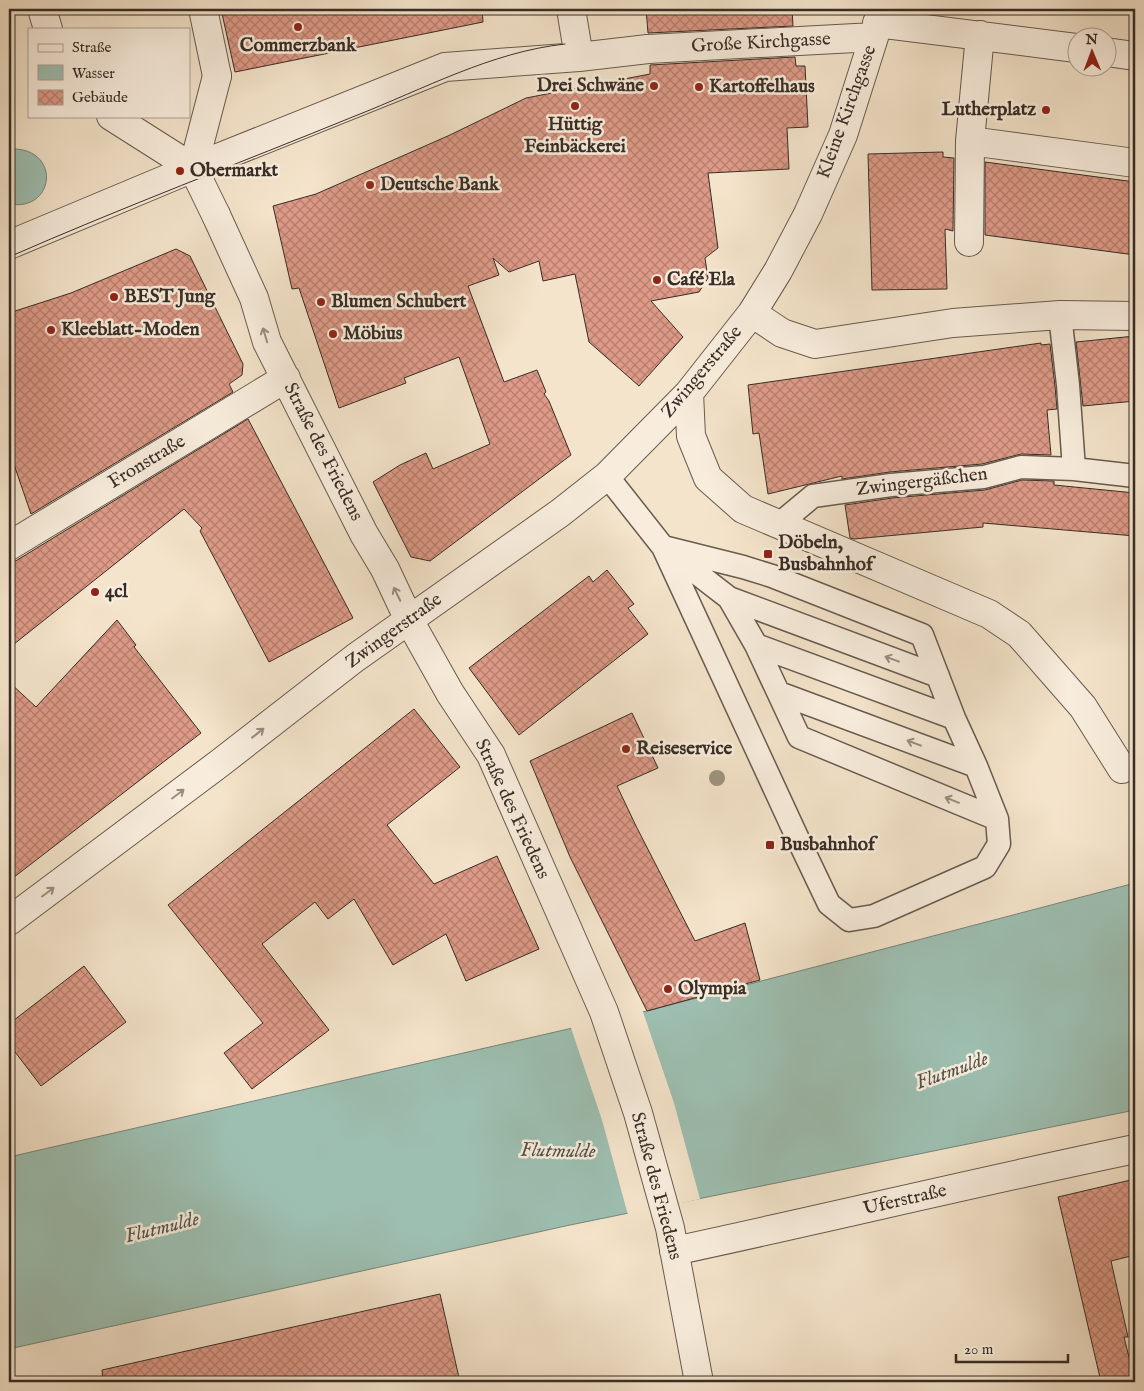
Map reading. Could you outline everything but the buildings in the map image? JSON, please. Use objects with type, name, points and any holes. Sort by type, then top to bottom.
[{"type":"street","points":[[42,9],[48,28]]},
{"type":"street","points":[[194,168],[217,76],[203,9]]},
{"type":"street","points":[[9,246],[194,168],[445,67],[579,57],[571,9]]},
{"type":"street","points":[[877,23],[1066,47]]},
{"type":"street","name":"Große Kirchgasse","points":[[579,57],[877,23]]},
{"type":"street","name":"Kleine Kirchgasse","points":[[808,214],[843,135],[877,23]]},
{"type":"street","points":[[969,242],[970,141],[980,35]]},
{"type":"street","points":[[1116,53],[1135,56]]},
{"type":"street","points":[[114,118],[194,168]]},
{"type":"street","points":[[970,141],[1135,163]]},
{"type":"street","name":"Straße des Friedens","points":[[194,168],[254,298],[267,342],[364,534],[385,569],[409,620],[450,693],[491,755],[604,1012],[638,1113],[664,1208],[674,1250],[699,1382]]},
{"type":"street","name":"Zwingerstraße","points":[[9,921],[220,763],[355,658],[560,514],[607,476],[689,393],[752,313],[778,272],[808,214]]},
{"type":"street","name":"Zwingerstraße","points":[[752,313],[782,333],[815,344],[953,323],[1060,315],[1135,316]]},
{"type":"street","name":"Fronstraße","points":[[9,546],[286,378]]},
{"type":"street","points":[[689,393],[690,436],[708,478],[744,509],[989,614],[1019,634],[1084,707],[1122,769]]},
{"type":"street","name":"Uferstraße","points":[[674,1250],[1135,1149]]},
{"type":"lane","points":[[1060,315],[1068,385],[1074,469]]},
{"type":"lane","name":"Zwingergäßchen","points":[[778,525],[813,496],[891,485],[984,477],[1021,466],[1074,469],[1135,476]]},
{"type":"lane","points":[[607,476],[663,547],[829,904],[849,920],[874,916],[985,867],[1000,844],[997,819],[954,718],[922,635],[772,576],[663,547]]},
{"type":"lane","points":[[663,547],[729,598],[938,676]]},
{"type":"lane","points":[[729,598],[756,645],[799,738],[997,819]]},
{"type":"lane","points":[[756,645],[954,718]]},
{"type":"lane","points":[[779,693],[976,766]]},
{"type":"water","points":[[16,149],[30,153],[40,160],[45,170],[46,181],[43,191],[35,199],[24,204],[9,204],[9,151]]},
{"type":"water","name":"Flutmulde","points":[[1135,883],[1135,1110],[570,1225],[9,1349],[9,1157],[647,1011]]},
{"type":"pier","points":[[642,1009],[674,1103],[700,1199],[628,1215],[602,1120],[570,1025]]},
{"type":"tram line","points":[[9,257],[95,220],[484,63],[538,48],[565,44]]},
{"type":"place","name":"Commerzbank","points":[[298,27]]},
{"type":"place","name":"Drei Schwäne","points":[[654,86]]},
{"type":"place","name":"Kartoffelhaus","points":[[699,87]]},
{"type":"place","name":"Hüttig Feinbäckerei","points":[[575,106]]},
{"type":"place","name":"Lutherplatz","points":[[1046,110]]},
{"type":"place","name":"Obermarkt","points":[[180,171]]},
{"type":"place","name":"Deutsche Bank","points":[[370,185]]},
{"type":"place","name":"Café Ela","points":[[657,280]]},
{"type":"place","name":"BEST Jung","points":[[114,297]]},
{"type":"place","name":"Blumen Schubert","points":[[321,302]]},
{"type":"place","name":"Kleeblatt-Moden","points":[[51,330]]},
{"type":"place","name":"Möbius","points":[[333,334]]},
{"type":"place","name":"Döbeln, Busbahnhof","points":[[768,554]]},
{"type":"place","name":"4cl","points":[[95,592]]},
{"type":"place","name":"Reiseservice","points":[[626,749]]},
{"type":"place","name":"Busbahnhof","points":[[770,845]]},
{"type":"place","name":"Olympia","points":[[668,989]]}]
